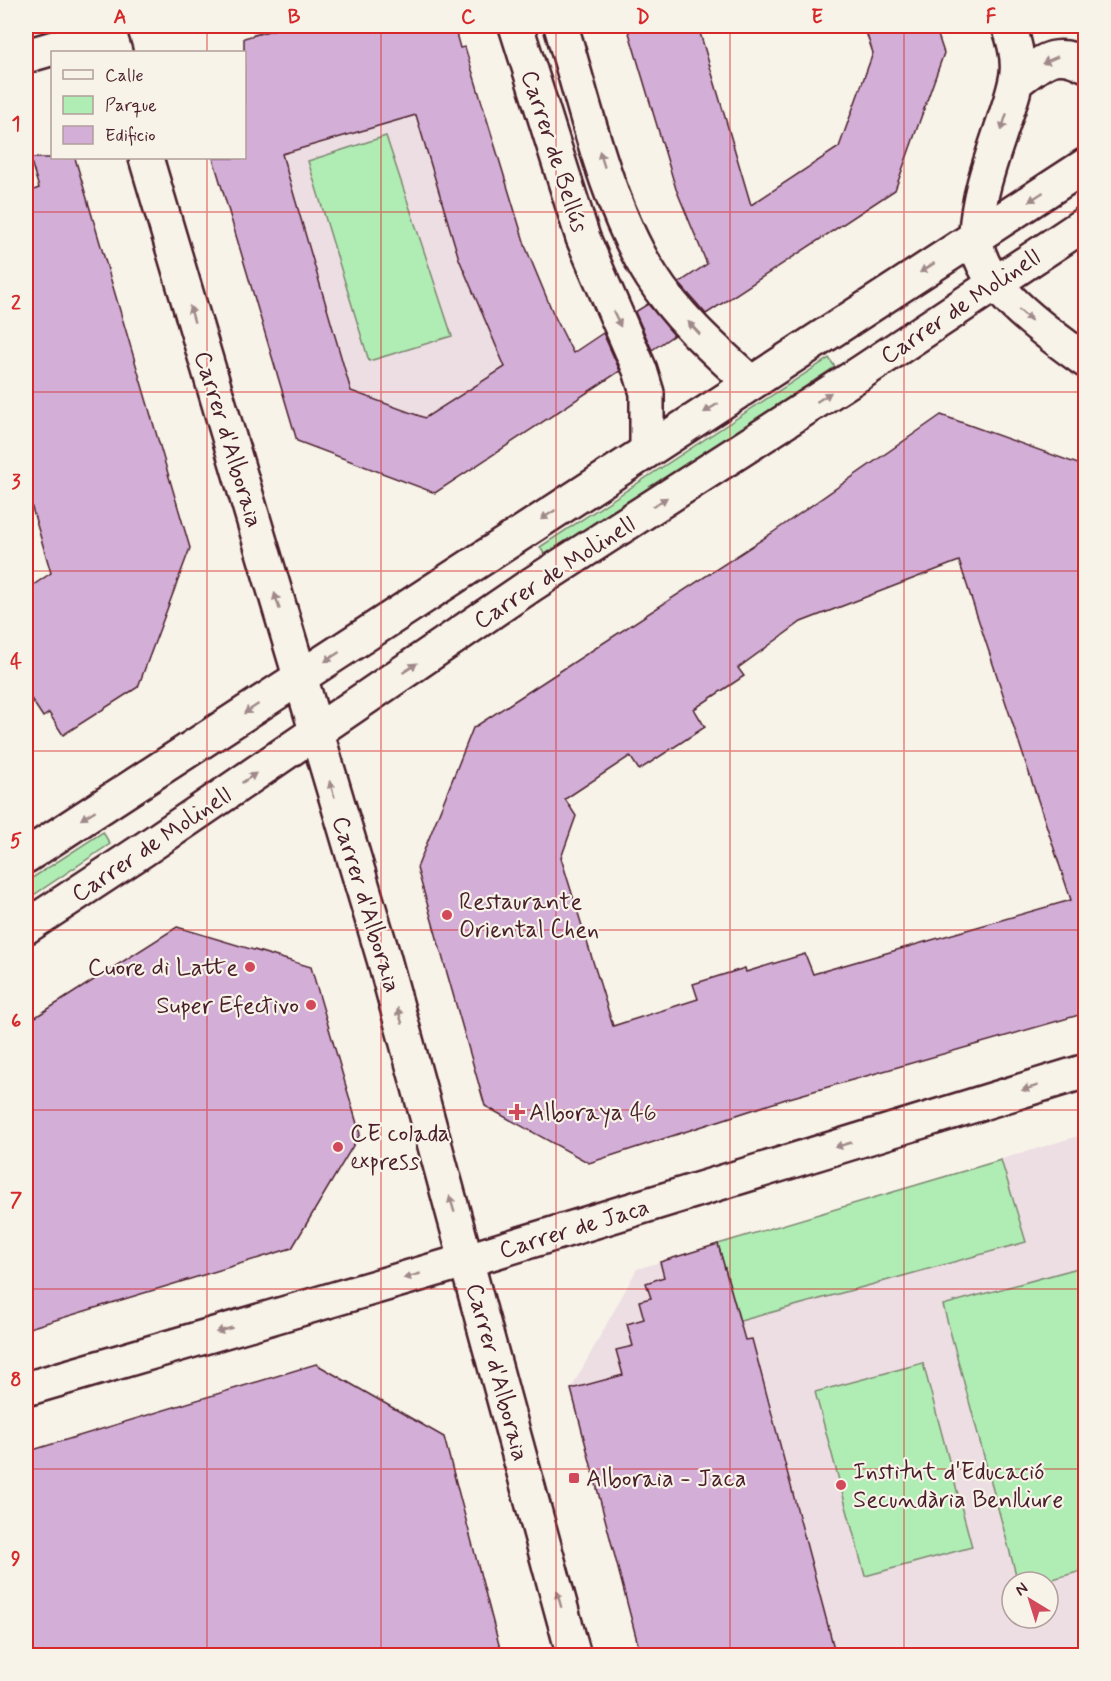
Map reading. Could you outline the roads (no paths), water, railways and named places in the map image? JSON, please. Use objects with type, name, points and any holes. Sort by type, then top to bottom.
[{"type":"street","name":"Carrer de Bellús","points":[[516,26],[565,189],[598,275],[640,370],[646,393],[647,450]]},
{"type":"street","name":"Carrer de Bellús","points":[[561,26],[610,185],[640,258],[674,307],[711,346],[752,383]]},
{"type":"street","points":[[1009,26],[1018,51],[1017,81],[984,184],[976,235],[983,260],[995,281],[1020,311],[1077,347]]},
{"type":"street","points":[[26,56],[111,37]]},
{"type":"street","points":[[1017,81],[1049,58],[1060,56],[1072,58],[1086,65]]},
{"type":"street","name":"Carrer d'Alboraia","points":[[146,159],[384,959],[468,1260],[574,1656]]},
{"type":"street","name":"Carrer de Molinell","points":[[26,856],[1086,165]]},
{"type":"street","name":"Carrer de Molinell","points":[[26,927],[316,733],[531,585],[862,372],[995,281],[1086,223]]},
{"type":"street","points":[[598,275],[614,283],[627,284],[635,276],[640,258]]},
{"type":"street","name":"Carrer de Jaca","points":[[26,1389],[468,1260],[1086,1071]]},
{"type":"place","name":"Restaurante Oriental Chen","points":[[447,915]]},
{"type":"place","name":"Cuore di Latte","points":[[250,967]]},
{"type":"place","name":"Super Efectivo","points":[[311,1005]]},
{"type":"place","name":"Alboraya 46","points":[[517,1112]]},
{"type":"place","name":"CE colada express","points":[[338,1147]]},
{"type":"place","name":"Alboraia - Jaca","points":[[574,1478]]},
{"type":"place","name":"Institut d'Educació Secundària Benlliure","points":[[841,1485]]}]
